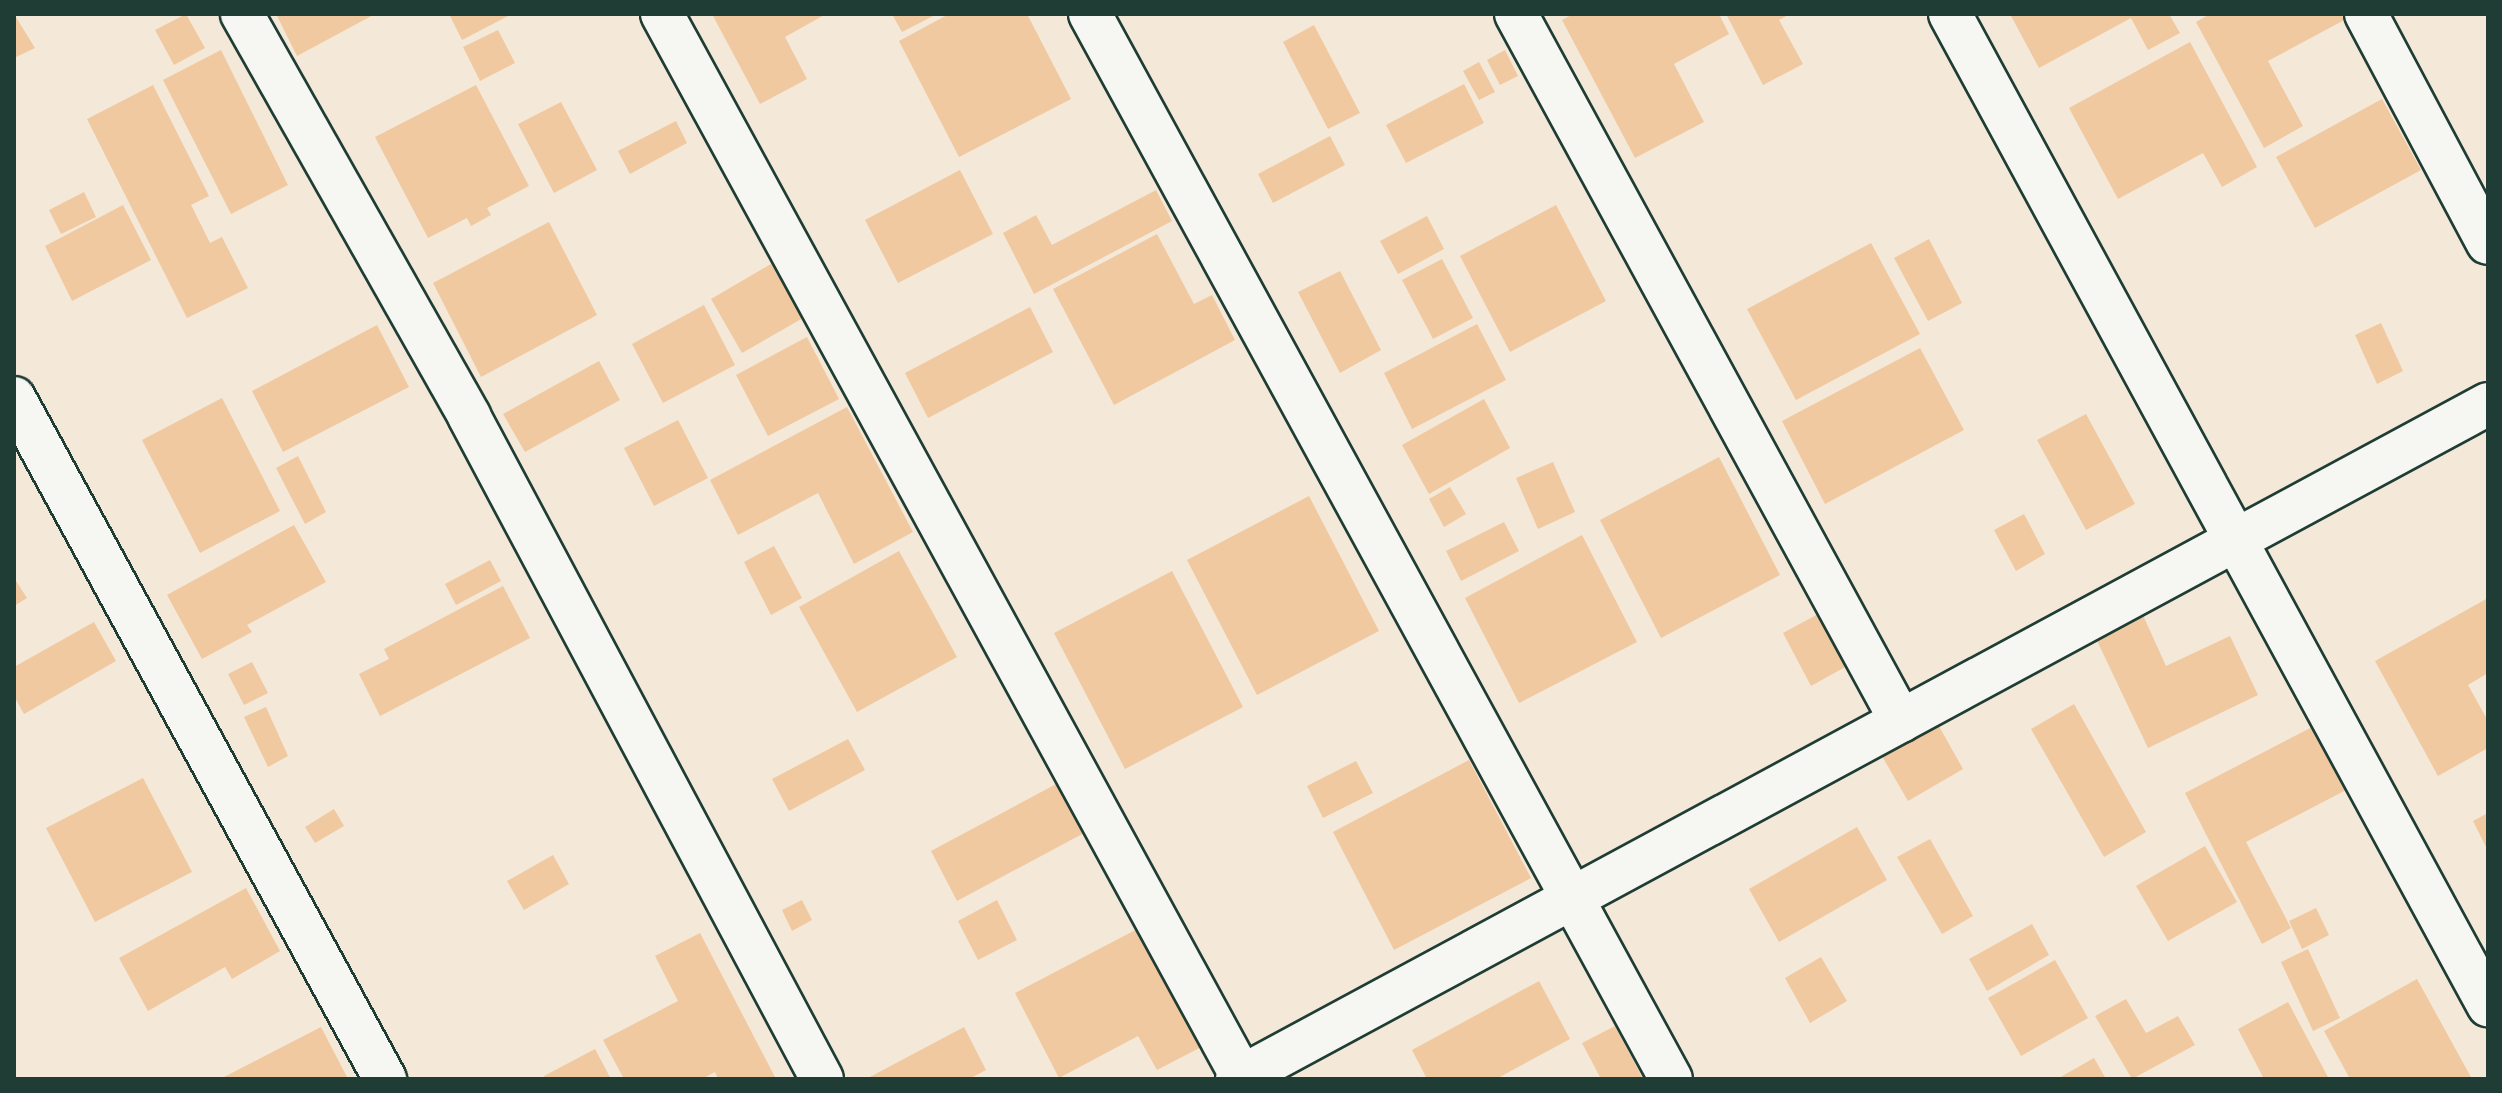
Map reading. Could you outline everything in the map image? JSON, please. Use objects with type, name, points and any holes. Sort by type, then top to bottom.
[{"type":"street","points":[[242,14],[469,416],[822,1079]]},
{"type":"street","points":[[662,14],[1240,1078],[2488,404]]},
{"type":"street","points":[[1090,14],[1576,897],[1671,1079]]},
{"type":"street","points":[[1516,14],[1901,721]]},
{"type":"street","points":[[1950,14],[2238,539],[2488,1005]]},
{"type":"street","points":[[2366,14],[2488,243]]},
{"type":"street","points":[[14,398],[385,1079]]},
{"type":"building","points":[[14,14],[35,48],[14,58]]},
{"type":"building","points":[[186,14],[205,48],[174,65],[155,30]]},
{"type":"building","points":[[375,14],[297,56],[277,16]]},
{"type":"building","points":[[449,14],[512,14],[462,40]]},
{"type":"building","points":[[712,14],[826,14],[785,37],[807,79],[760,104]]},
{"type":"building","points":[[892,14],[937,14],[902,32]]},
{"type":"building","points":[[949,14],[1027,14],[1071,99],[959,157],[899,41]]},
{"type":"building","points":[[1573,14],[1719,14],[1729,34],[1674,64],[1704,122],[1635,158],[1562,20]]},
{"type":"building","points":[[1726,14],[1790,14],[1779,20],[1803,64],[1763,85]]},
{"type":"building","points":[[2010,14],[2169,14],[2180,33],[2148,50],[2131,18],[2039,68]]},
{"type":"building","points":[[2210,14],[2346,14],[2348,18],[2268,61],[2303,126],[2264,148],[2196,22]]},
{"type":"building","points":[[1314,25],[1360,113],[1328,129],[1283,42]]},
{"type":"building","points":[[498,30],[515,63],[480,81],[463,47]]},
{"type":"building","points":[[2190,42],[2257,167],[2222,187],[2203,153],[2118,199],[2069,108]]},
{"type":"building","points":[[221,50],[288,185],[231,214],[163,80]]},
{"type":"building","points":[[1505,50],[1518,76],[1500,85],[1487,60]]},
{"type":"building","points":[[1479,62],[1495,92],[1479,100],[1463,71]]},
{"type":"building","points":[[1464,84],[1484,123],[1406,163],[1386,125]]},
{"type":"building","points":[[153,85],[209,196],[191,205],[210,243],[222,237],[248,288],[187,318],[87,119]]},
{"type":"building","points":[[476,85],[529,186],[487,208],[491,215],[471,226],[467,218],[428,238],[375,137]]},
{"type":"building","points":[[2382,99],[2421,170],[2315,228],[2276,157]]},
{"type":"building","points":[[561,102],[597,170],[554,193],[518,124]]},
{"type":"building","points":[[676,121],[687,143],[630,174],[618,151]]},
{"type":"building","points":[[1330,136],[1345,165],[1273,203],[1258,174]]},
{"type":"building","points":[[960,170],[993,234],[898,283],[865,220]]},
{"type":"building","points":[[1156,190],[1172,221],[1034,294],[1003,233],[1036,215],[1052,245]]},
{"type":"building","points":[[84,192],[96,217],[61,234],[49,210]]},
{"type":"building","points":[[123,205],[151,260],[72,301],[45,246]]},
{"type":"building","points":[[1556,205],[1606,301],[1510,352],[1460,256]]},
{"type":"building","points":[[1427,216],[1444,249],[1398,274],[1380,241]]},
{"type":"building","points":[[549,222],[597,315],[481,377],[433,283]]},
{"type":"building","points":[[1157,234],[1194,304],[1212,295],[1235,340],[1114,405],[1053,289]]},
{"type":"building","points":[[1929,239],[1962,303],[1928,321],[1894,258]]},
{"type":"building","points":[[1871,243],[1920,334],[1796,400],[1747,309]]},
{"type":"building","points":[[1442,259],[1473,318],[1433,339],[1402,280]]},
{"type":"building","points":[[771,264],[803,318],[742,353],[711,299]]},
{"type":"building","points":[[1340,271],[1381,350],[1340,373],[1298,292]]},
{"type":"building","points":[[704,305],[735,365],[663,403],[632,344]]},
{"type":"building","points":[[1030,307],[1053,352],[928,418],[905,373]]},
{"type":"building","points":[[2381,323],[2403,371],[2377,384],[2355,335]]},
{"type":"building","points":[[1477,324],[1506,380],[1412,429],[1384,373]]},
{"type":"building","points":[[377,325],[409,387],[283,452],[252,391]]},
{"type":"building","points":[[807,337],[839,399],[768,436],[736,375]]},
{"type":"building","points":[[1920,348],[1964,430],[1825,504],[1782,421]]},
{"type":"building","points":[[599,361],[620,400],[525,452],[503,414]]},
{"type":"building","points":[[222,398],[280,511],[200,553],[142,440]]},
{"type":"building","points":[[1484,399],[1510,448],[1429,494],[1402,445]]},
{"type":"building","points":[[847,407],[913,532],[854,564],[818,493],[738,535],[710,480]]},
{"type":"building","points":[[2086,414],[2135,504],[2086,530],[2037,440]]},
{"type":"building","points":[[678,420],[708,478],[654,506],[624,448]]},
{"type":"building","points":[[298,456],[326,512],[305,524],[276,468]]},
{"type":"building","points":[[1719,457],[1780,575],[1661,638],[1600,520]]},
{"type":"building","points":[[1553,462],[1575,512],[1538,529],[1516,478]]},
{"type":"building","points":[[1450,487],[1466,514],[1444,527],[1429,499]]},
{"type":"building","points":[[1309,496],[1379,631],[1257,695],[1187,560]]},
{"type":"building","points":[[2024,514],[2045,554],[2016,571],[1994,530]]},
{"type":"building","points":[[1504,522],[1519,551],[1461,581],[1446,551]]},
{"type":"building","points":[[294,525],[326,582],[247,625],[252,632],[202,659],[167,595]]},
{"type":"building","points":[[1582,535],[1637,642],[1519,703],[1465,598]]},
{"type":"building","points":[[774,546],[802,598],[771,615],[744,562]]},
{"type":"building","points":[[899,551],[957,657],[857,712],[799,607]]},
{"type":"building","points":[[490,560],[501,581],[456,605],[445,584]]},
{"type":"building","points":[[1172,571],[1243,707],[1125,769],[1054,633]]},
{"type":"building","points":[[14,578],[27,598],[14,606]]},
{"type":"building","points":[[503,586],[530,638],[380,716],[359,674],[389,659],[384,649]]},
{"type":"building","points":[[2488,598],[2488,673],[2468,685],[2488,721],[2488,748],[2438,776],[2375,661]]},
{"type":"building","points":[[2137,602],[2166,666],[2230,636],[2258,695],[2148,748],[2089,624]]},
{"type":"building","points":[[1820,613],[1847,666],[1811,686],[1783,633]]},
{"type":"building","points":[[94,622],[116,661],[24,714],[14,696],[14,667]]},
{"type":"building","points":[[252,662],[268,693],[244,705],[228,674]]},
{"type":"building","points":[[2074,704],[2146,832],[2104,857],[2031,729]]},
{"type":"building","points":[[266,707],[288,756],[268,767],[244,717]]},
{"type":"building","points":[[1931,712],[1963,769],[1908,801],[1875,744]]},
{"type":"building","points":[[2318,724],[2350,788],[2246,842],[2291,928],[2262,944],[2185,793]]},
{"type":"building","points":[[848,739],[865,770],[789,811],[772,779]]},
{"type":"building","points":[[1469,760],[1531,878],[1394,950],[1333,832]]},
{"type":"building","points":[[1356,761],[1373,793],[1323,818],[1307,786]]},
{"type":"building","points":[[143,778],[192,872],[95,922],[46,828]]},
{"type":"building","points":[[1058,783],[1084,833],[957,901],[931,851]]},
{"type":"building","points":[[334,809],[344,826],[315,843],[305,827]]},
{"type":"building","points":[[2488,813],[2488,851],[2473,821]]},
{"type":"building","points":[[1857,827],[1887,880],[1779,942],[1749,889]]},
{"type":"building","points":[[1930,839],[1973,916],[1942,934],[1897,857]]},
{"type":"building","points":[[2205,846],[2237,902],[2168,941],[2136,886]]},
{"type":"building","points":[[553,855],[569,884],[524,910],[507,881]]},
{"type":"building","points":[[246,888],[280,951],[232,979],[225,967],[148,1011],[119,958]]},
{"type":"building","points":[[802,900],[812,920],[792,931],[782,910]]},
{"type":"building","points":[[997,900],[1017,940],[978,960],[958,921]]},
{"type":"building","points":[[2316,908],[2329,935],[2302,949],[2289,921]]},
{"type":"building","points":[[2032,924],[2049,955],[1987,991],[1969,959]]},
{"type":"building","points":[[1143,926],[1205,1045],[1157,1070],[1138,1036],[1059,1078],[1015,993]]},
{"type":"building","points":[[700,933],[776,1079],[718,1079],[715,1072],[702,1079],[624,1079],[603,1040],[678,1001],[655,956]]},
{"type":"building","points":[[2308,949],[2340,1018],[2313,1031],[2281,962]]},
{"type":"building","points":[[1821,957],[1847,1001],[1810,1023],[1785,978]]},
{"type":"building","points":[[2055,960],[2088,1018],[2021,1056],[1988,998]]},
{"type":"building","points":[[2417,979],[2472,1079],[2350,1079],[2324,1031]]},
{"type":"building","points":[[1539,981],[1570,1039],[1496,1079],[1427,1079],[1412,1050]]},
{"type":"building","points":[[2126,999],[2146,1033],[2178,1016],[2195,1045],[2132,1079],[2095,1016]]},
{"type":"building","points":[[2288,1002],[2329,1079],[2264,1079],[2238,1029]]},
{"type":"building","points":[[1615,1026],[1643,1079],[1601,1079],[1582,1043]]},
{"type":"building","points":[[321,1027],[348,1079],[220,1079]]},
{"type":"building","points":[[964,1027],[986,1070],[969,1079],[866,1079]]},
{"type":"building","points":[[595,1049],[611,1079],[545,1079],[544,1076]]},
{"type":"building","points":[[2094,1058],[2106,1079],[2057,1079]]}]
